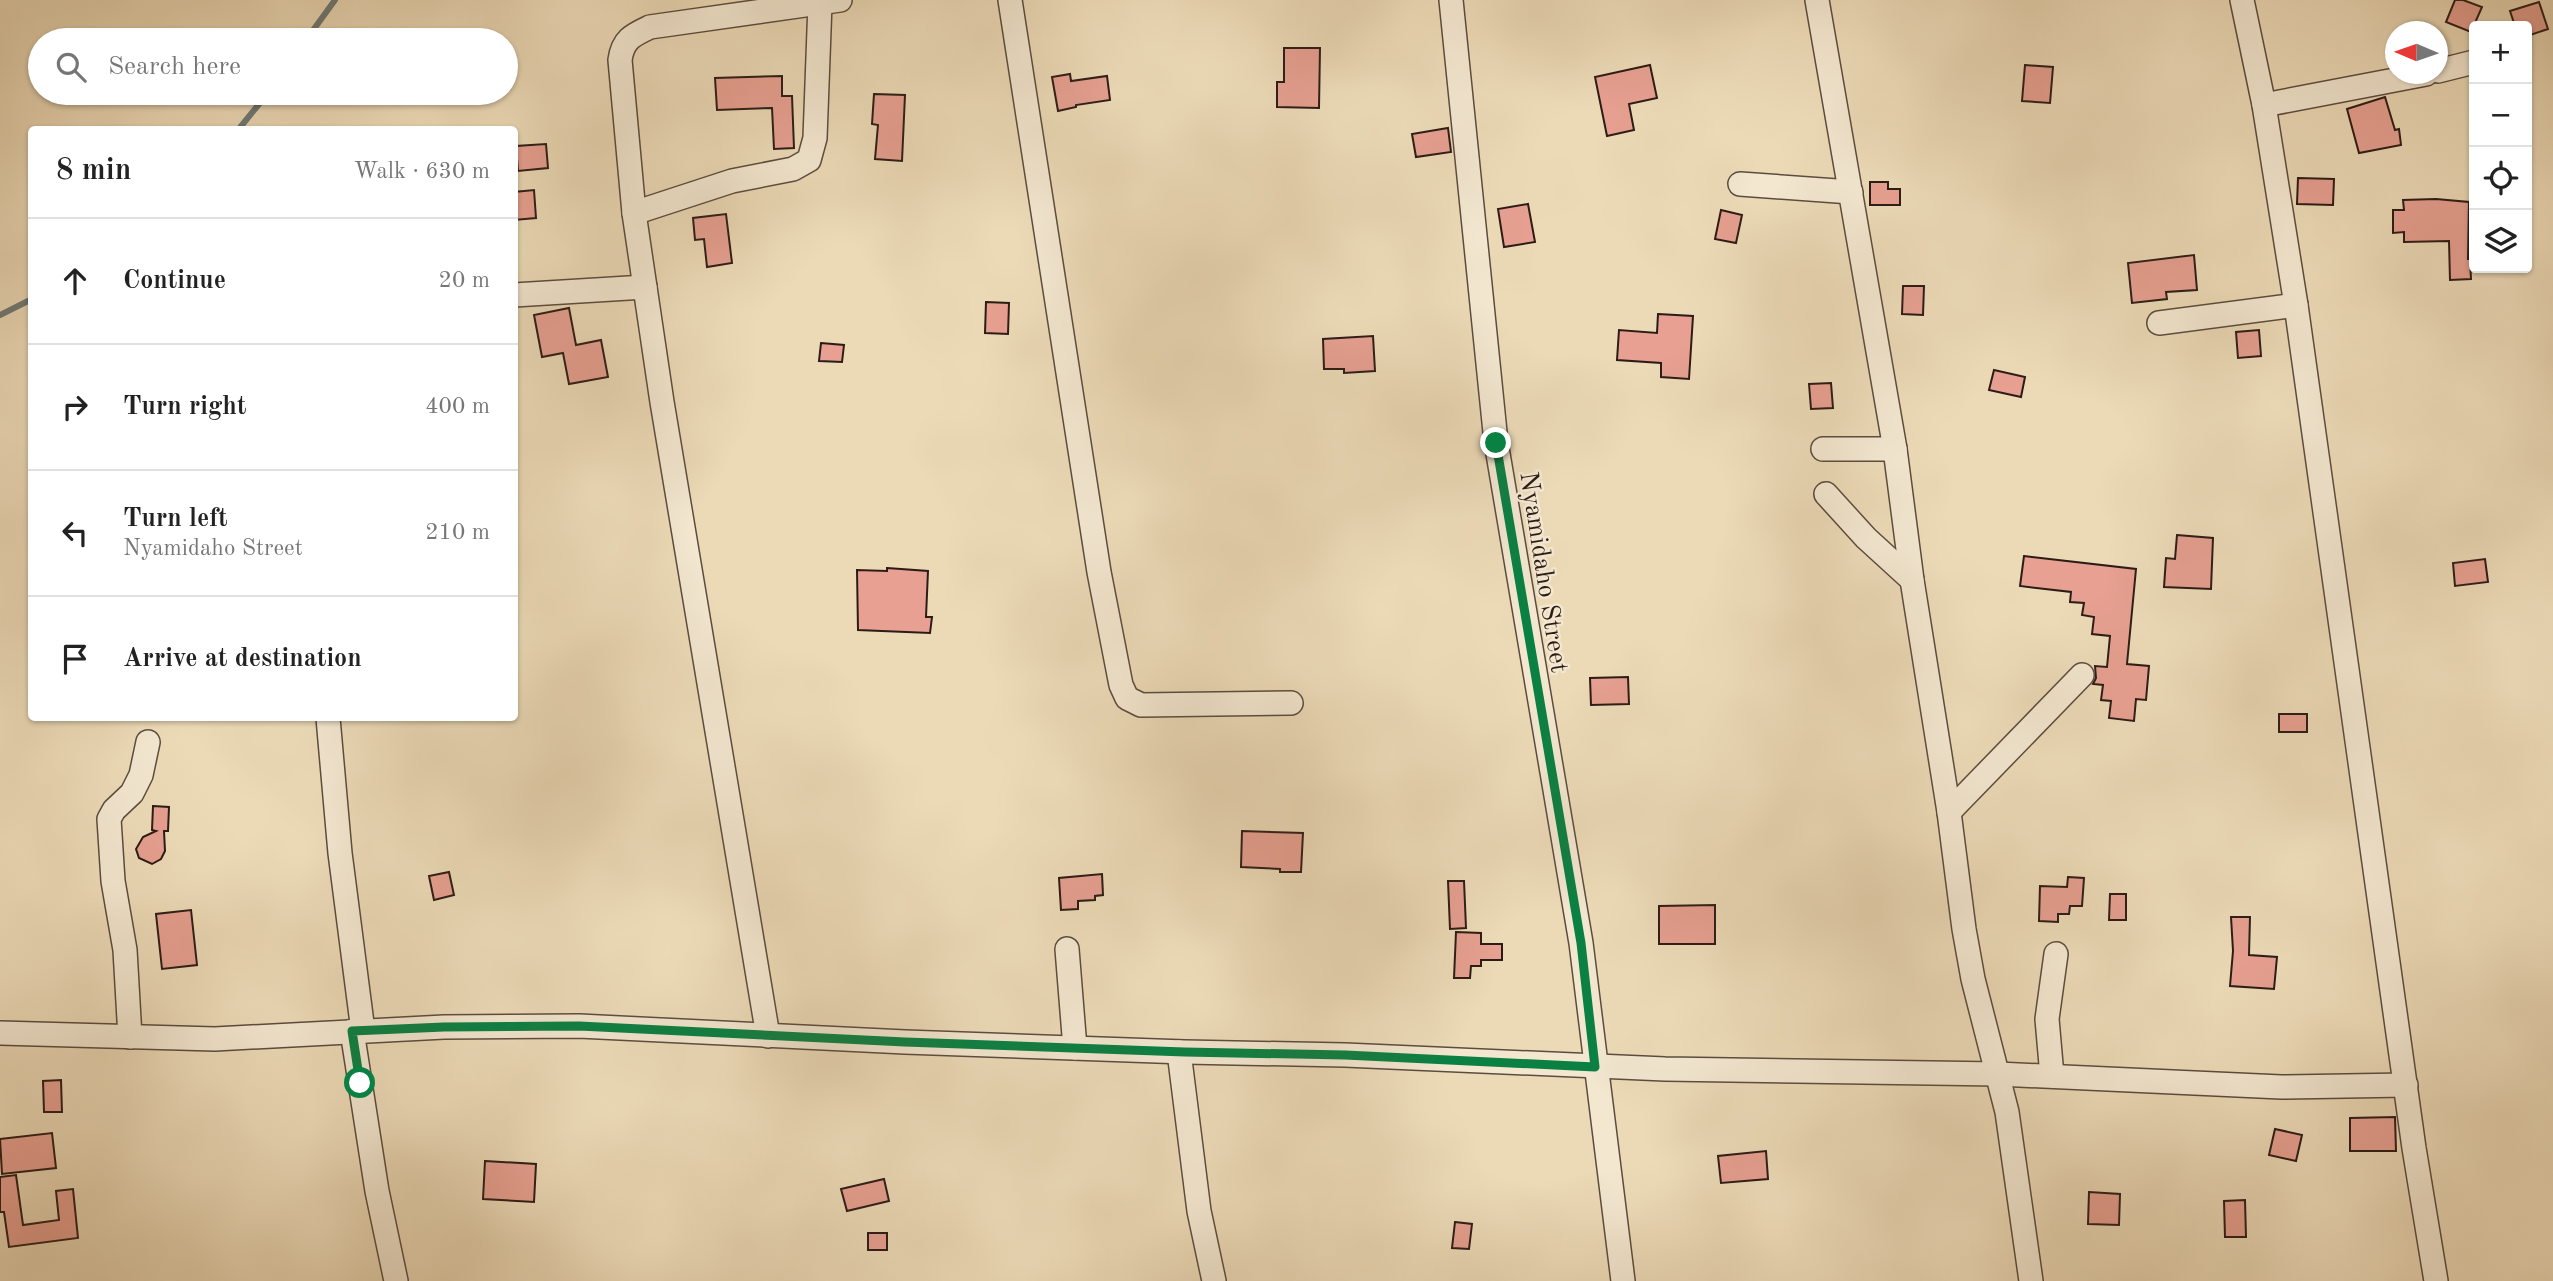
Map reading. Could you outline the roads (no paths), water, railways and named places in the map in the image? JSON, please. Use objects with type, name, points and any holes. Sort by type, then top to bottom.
[{"type":"street","points":[[1010,0],[1099,572],[1121,685],[1127,698],[1141,705],[1292,703]]},
{"type":"street","name":"Nyamidaho Street","points":[[1451,0],[1496,443],[1581,943],[1623,1281]]},
{"type":"street","points":[[1817,0],[1895,449],[1912,580],[1973,979],[2007,1112],[2031,1281]]},
{"type":"street","points":[[2242,0],[2264,105],[2296,305],[2436,1281]]},
{"type":"street","points":[[634,213],[732,181],[793,169],[809,160],[815,138],[830,2],[650,27],[631,36],[624,43],[620,60],[634,213],[645,287],[768,1036]]},
{"type":"street","points":[[2448,68],[2469,63]]},
{"type":"street","points":[[2264,105],[2385,82]]},
{"type":"street","points":[[1740,184],[1851,192]]},
{"type":"street","points":[[518,295],[645,287]]},
{"type":"street","points":[[2159,323],[2296,305]]},
{"type":"street","points":[[1823,449],[1895,449]]},
{"type":"street","points":[[1826,494],[1866,538],[1912,580]]},
{"type":"street","points":[[1949,812],[2081,675]]},
{"type":"street","points":[[328,721],[357,1031],[377,1191],[396,1281]]},
{"type":"street","points":[[130,1037],[125,950],[113,881],[109,819],[114,810],[132,793],[141,775],[148,741]]},
{"type":"street","points":[[1067,949],[1075,1048]]},
{"type":"street","points":[[2052,1076],[2047,1019],[2056,954]]},
{"type":"street","points":[[0,1033],[215,1039],[444,1027],[579,1026],[768,1036],[1180,1052],[1381,1056],[1595,1067],[1998,1074],[2281,1087],[2406,1085]]},
{"type":"street","points":[[1180,1052],[1199,1211],[1214,1281]]},
{"type":"waterway","points":[[315,28],[335,0]]},
{"type":"waterway","points":[[241,126],[258,105]]},
{"type":"waterway","points":[[0,315],[28,301]]}]
